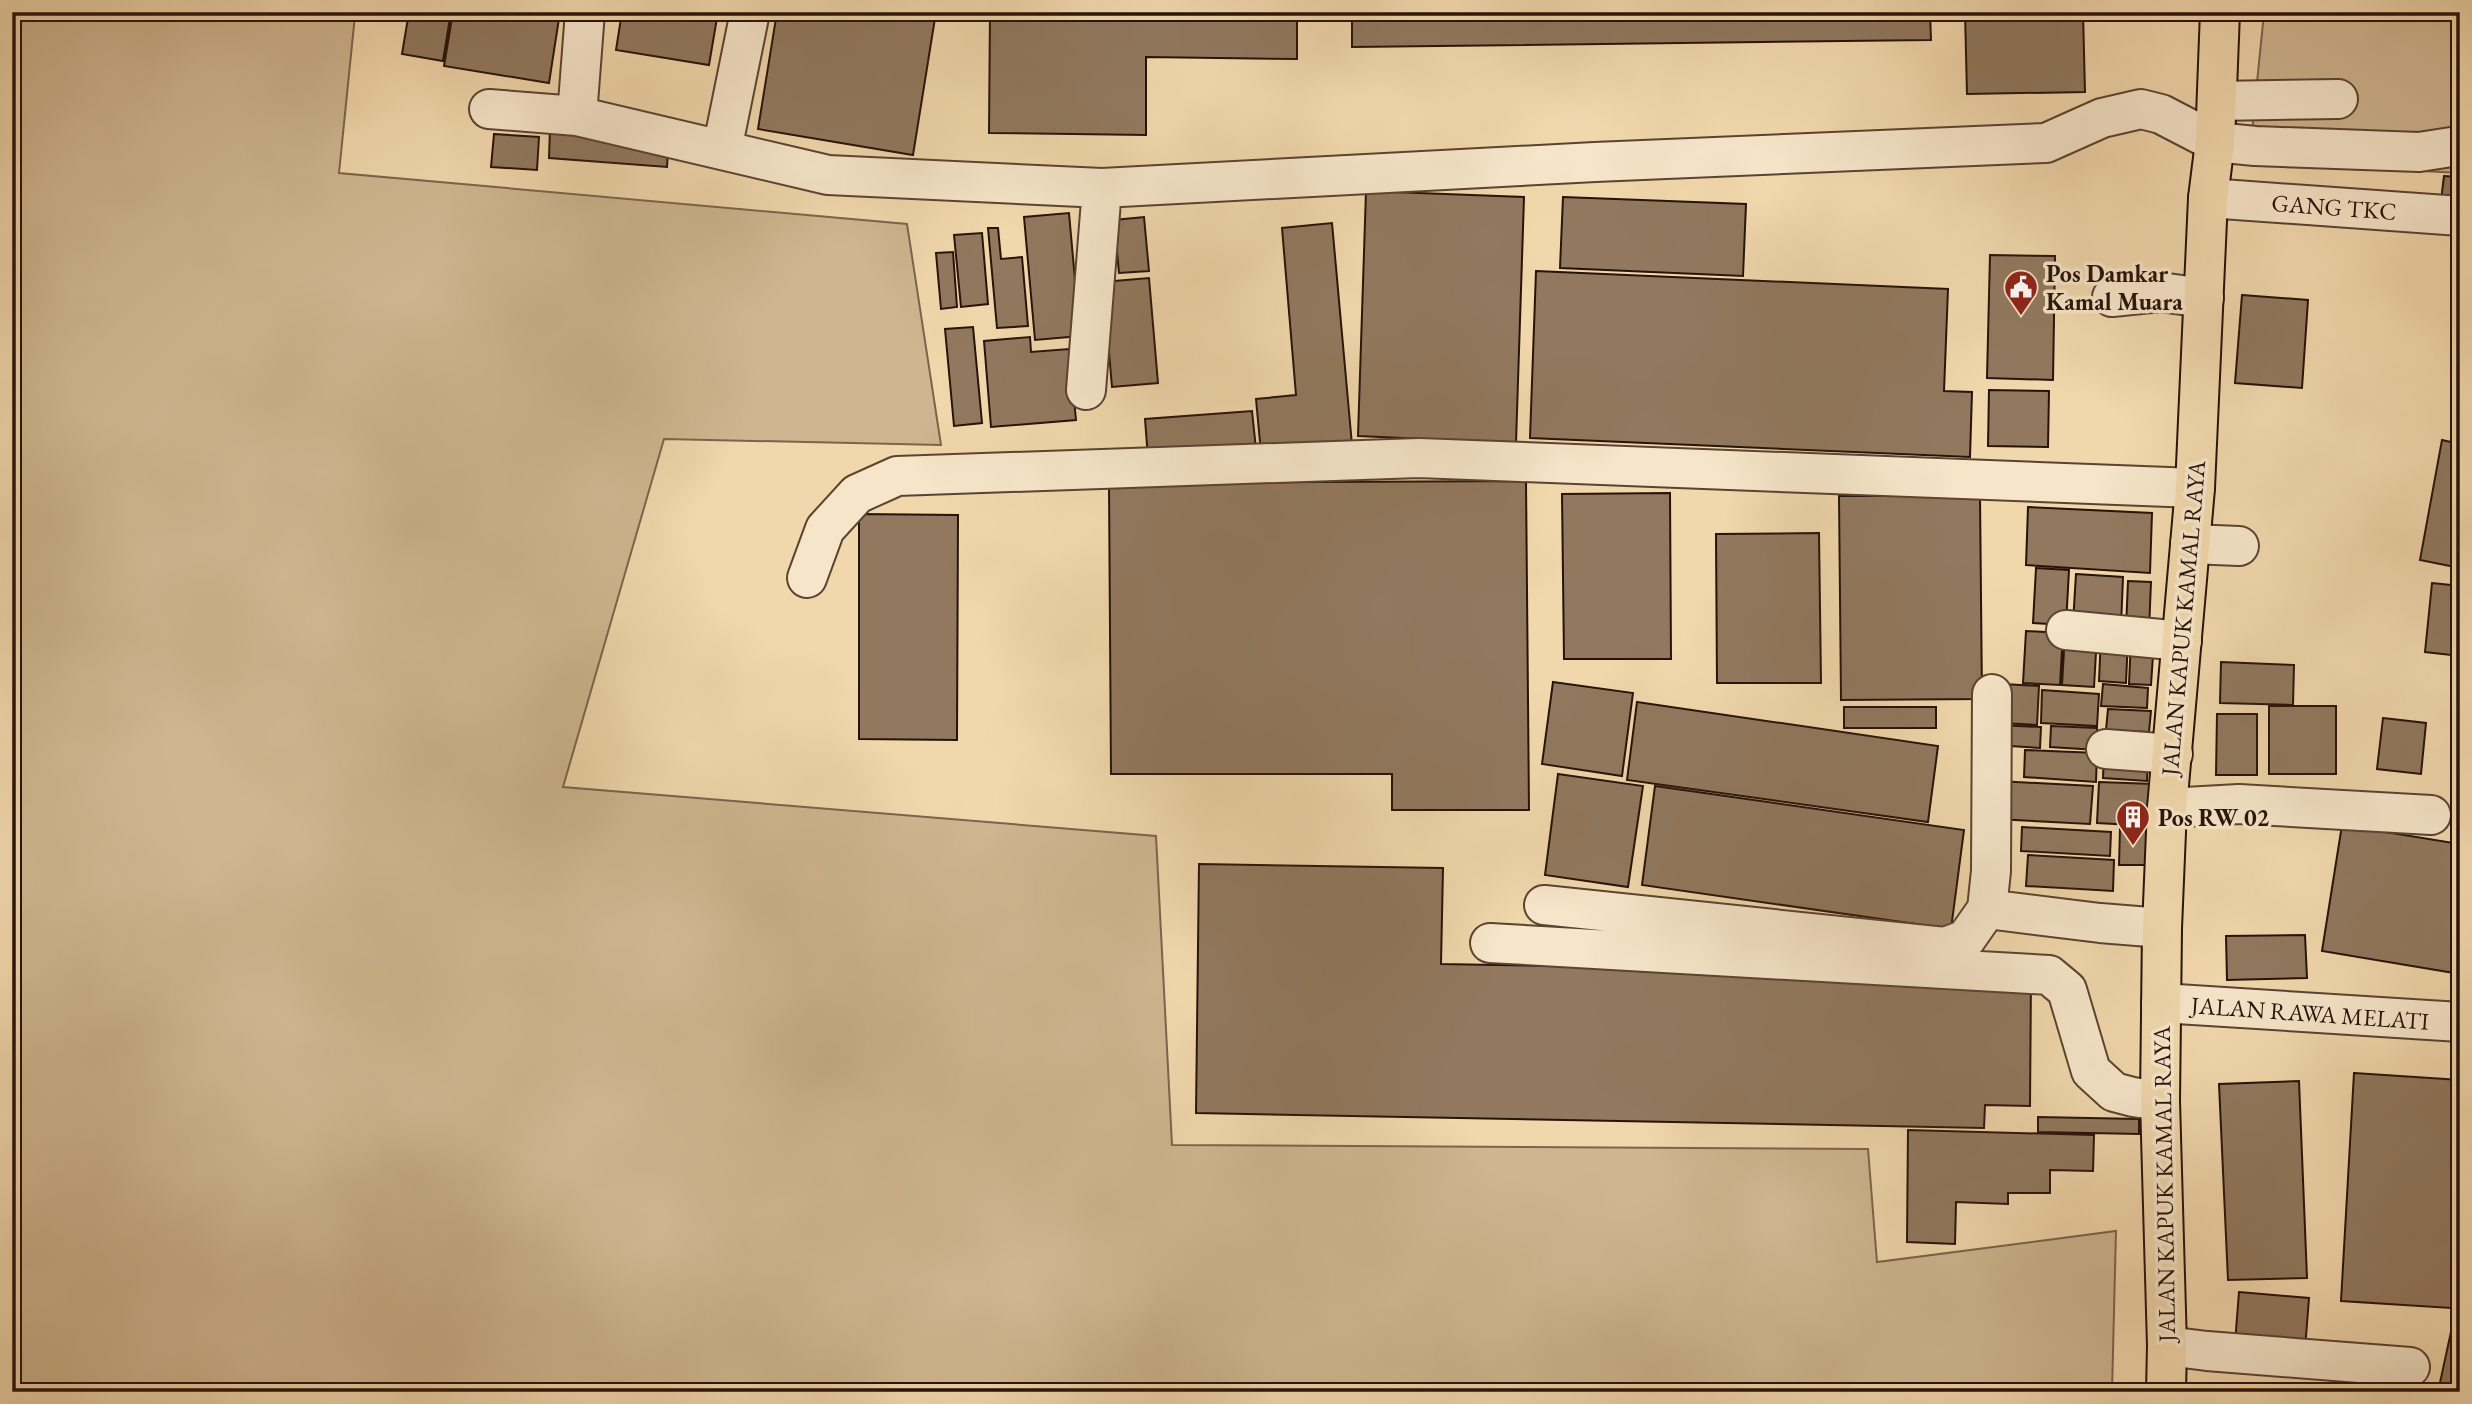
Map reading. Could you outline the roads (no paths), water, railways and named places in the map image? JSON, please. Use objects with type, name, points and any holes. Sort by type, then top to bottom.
[{"type":"main road","name":"JALAN KAPUK KAMAL RAYA","points":[[2166,1392],[2160,1101],[2162,928],[2167,808],[2195,488],[2208,198],[2215,142],[2220,12]]},
{"type":"street","points":[[577,116],[585,12]]},
{"type":"street","points":[[722,150],[750,12]]},
{"type":"street","points":[[2217,101],[2337,99]]},
{"type":"street","points":[[489,109],[577,116],[828,175],[1101,188],[1595,162],[2046,143],[2102,118],[2141,109],[2161,114],[2215,142],[2419,152],[2458,146]]},
{"type":"street","points":[[1086,390],[1101,188]]},
{"type":"street","name":"GANG TKC","points":[[2208,198],[2460,216]]},
{"type":"street","points":[[2112,297],[2160,292],[2204,298]]},
{"type":"street","points":[[807,578],[825,529],[857,494],[897,476],[910,475],[1419,458],[2195,488]]},
{"type":"street","points":[[2190,544],[2239,546]]},
{"type":"street","points":[[2066,631],[2182,641]]},
{"type":"street","points":[[1544,905],[1945,947],[1966,939],[1987,909],[1992,871],[1992,694]]},
{"type":"street","points":[[2106,749],[2172,754]]},
{"type":"street","points":[[2167,808],[2239,804],[2431,815]]},
{"type":"street","points":[[1987,909],[2162,928]]},
{"type":"street","points":[[1490,943],[2049,975],[2067,990],[2091,1071],[2114,1092],[2160,1101]]},
{"type":"street","name":"JALAN RAWA MELATI","points":[[2161,1003],[2460,1023]]},
{"type":"street","points":[[2167,1346],[2410,1367]]},
{"type":"place","name":"Pos Damkar Kamal Muara","points":[[2021,317]]},
{"type":"place","name":"Pos RW 02","points":[[2133,847]]}]
